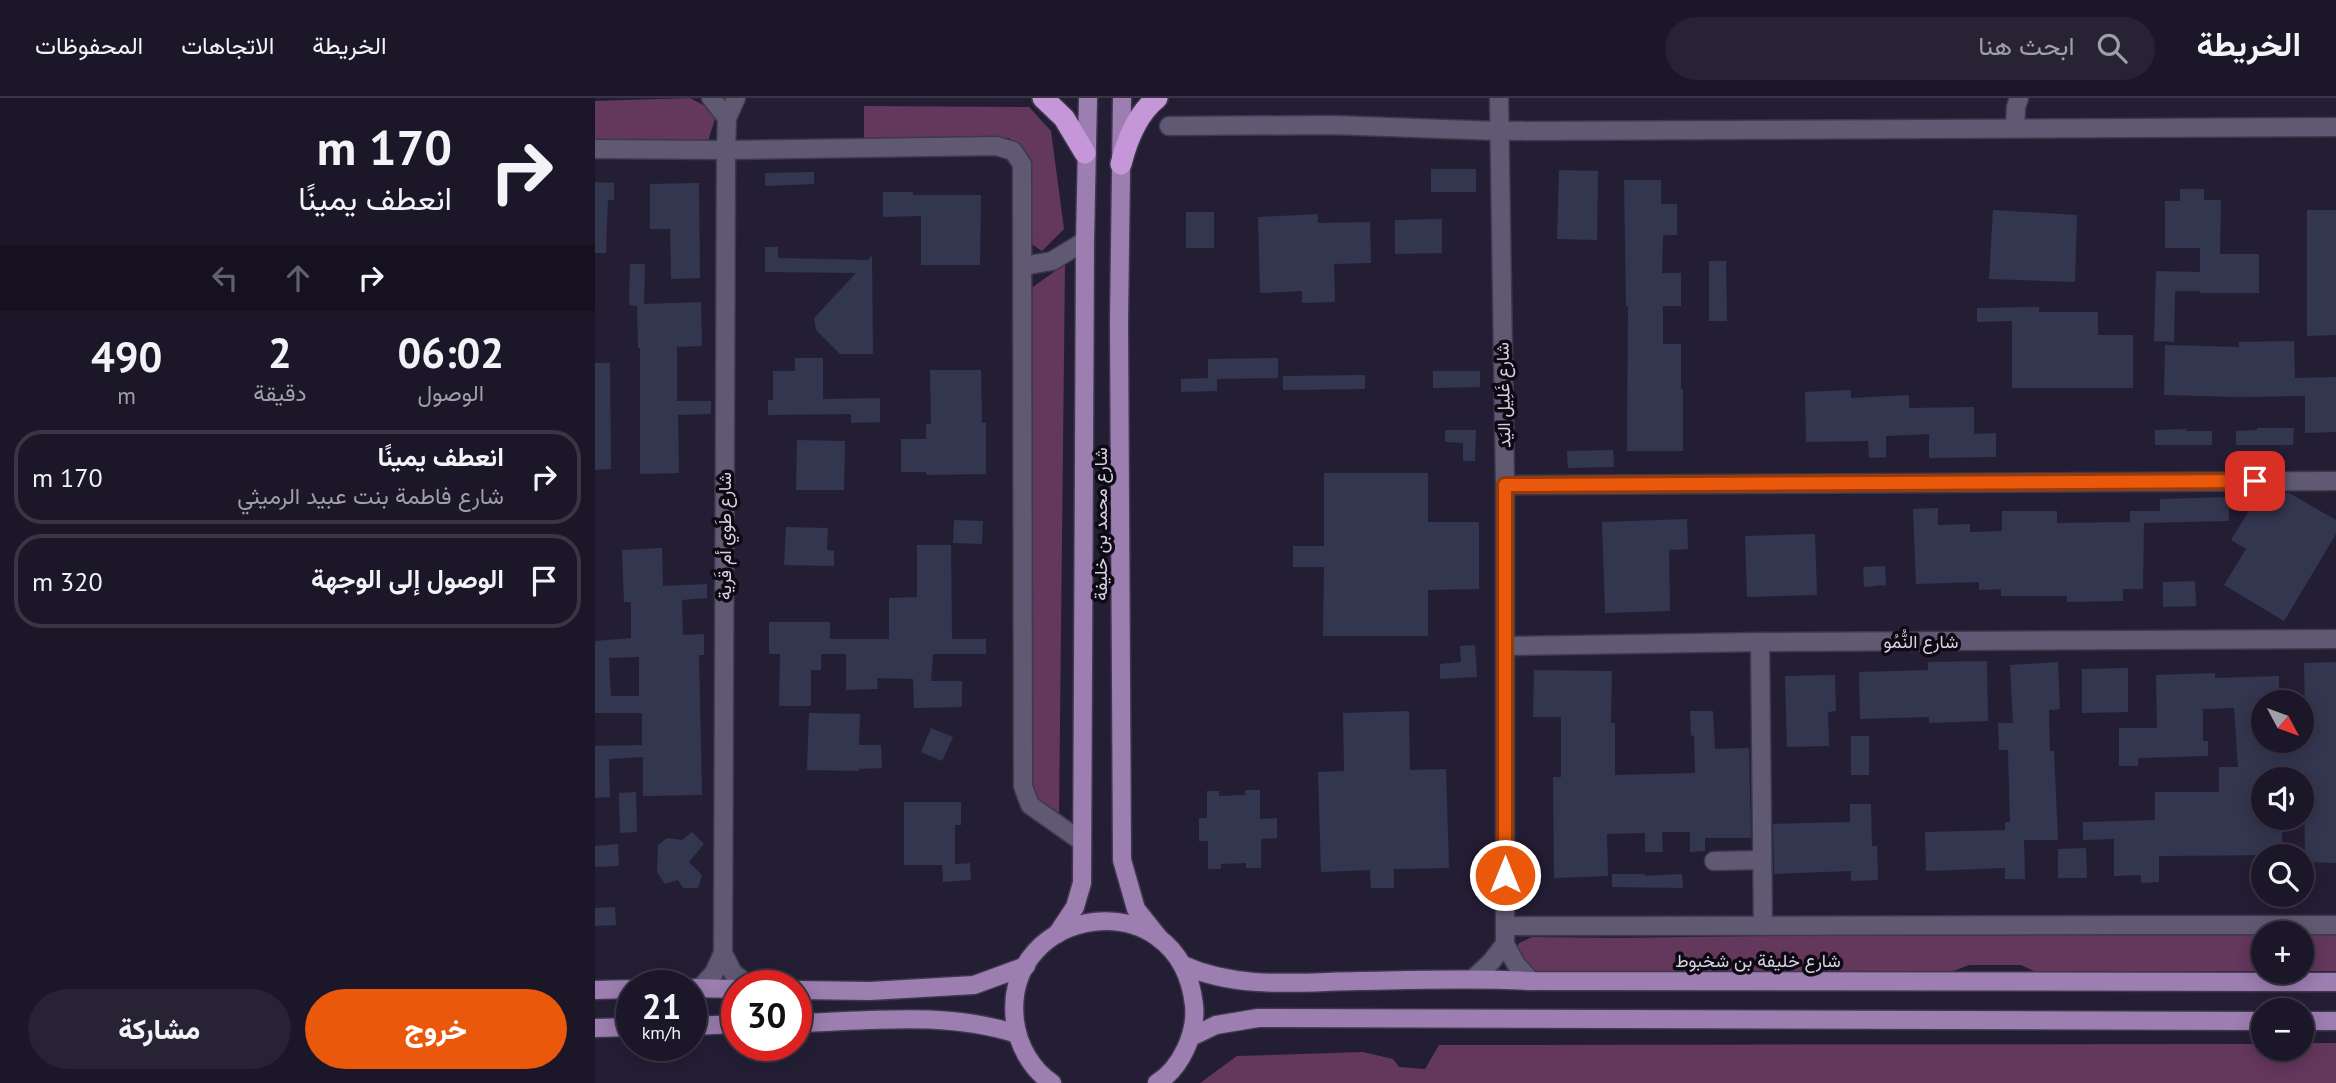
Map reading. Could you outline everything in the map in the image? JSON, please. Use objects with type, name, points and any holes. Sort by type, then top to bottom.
[{"type":"highway","points":[[1044,98],[1060,112],[1073,129],[1086,153]]},
{"type":"highway","points":[[1121,164],[1135,126],[1149,104],[1157,98]]},
{"type":"main road","name":"شارع محمد بن خليفة","points":[[1057,934],[1075,907],[1082,883],[1084,241],[1088,98]]},
{"type":"main road","name":"شارع محمد بن خليفة","points":[[1122,98],[1119,350],[1122,860],[1136,909],[1183,965]]},
{"type":"main road","points":[[1052,1083],[1043,1077],[1027,1058],[1017,1034],[1014,1010],[1017,987],[1026,966],[1040,948],[1057,934],[1082,923],[1109,920],[1136,925],[1160,939]]},
{"type":"main road","points":[[1157,1083],[1179,1060],[1191,1037],[1195,1013],[1192,988],[1183,965]]},
{"type":"main road","name":"شارع خليفة بن شخبوط","points":[[1183,965],[1219,978],[1257,983],[1474,978],[1531,981],[2336,982]]},
{"type":"main road","points":[[812,990],[870,991],[974,985],[1026,966]]},
{"type":"main road","points":[[595,990],[616,989]]},
{"type":"main road","points":[[1191,1037],[1216,1025],[1258,1018],[2251,1021]]},
{"type":"main road","points":[[812,1023],[943,1019],[990,1025],[1017,1034]]},
{"type":"main road","points":[[2314,1021],[2336,1021]]},
{"type":"main road","points":[[595,1028],[616,1027]]},
{"type":"street","points":[[711,98],[727,118]]},
{"type":"street","name":"شارع طَوي أم قَرية","points":[[723,953],[726,150],[727,118],[736,98]]},
{"type":"street","name":"شارع غَلِيل اليَد","points":[[1499,98],[1506,646],[1504,935]]},
{"type":"street","points":[[2015,101],[2015,128]]},
{"type":"street","points":[[1169,126],[1333,125],[1498,131],[2336,127]]},
{"type":"street","points":[[595,149],[996,146],[1013,152],[1022,164],[1023,786],[1030,805],[1081,841]]},
{"type":"street","points":[[1023,266],[1052,261],[1084,241]]},
{"type":"street","points":[[1505,485],[2336,481]]},
{"type":"street","name":"شارع النُّمُو","points":[[1506,646],[2336,639]]},
{"type":"street","points":[[1760,642],[1763,926]]},
{"type":"street","points":[[1714,861],[1762,860]]},
{"type":"street","points":[[1504,935],[1763,926],[2336,925]]},
{"type":"street","points":[[1474,978],[1491,962],[1504,935]]},
{"type":"street","points":[[1504,935],[1515,964],[1531,981]]},
{"type":"street","points":[[723,953],[732,970]]},
{"type":"street","points":[[707,979],[714,973],[723,953]]},
{"type":"shaded area","points":[[690,98],[707,107],[715,119],[708,141],[595,141],[595,101]]},
{"type":"shaded area","points":[[864,106],[1029,107],[1051,131],[1064,229],[1042,251],[1030,243],[1027,156],[1009,138],[864,138]]},
{"type":"shaded area","points":[[1065,264],[1059,814],[1032,800],[1030,289]]},
{"type":"shaded area","points":[[1998,933],[2251,934],[2251,971],[2038,973],[2021,965],[1969,965],[1946,974],[1525,974],[1513,960],[1519,943],[1532,937]]},
{"type":"shaded area","points":[[2314,934],[2336,934],[2336,971],[2314,971]]},
{"type":"shaded area","points":[[2314,1043],[2336,1043],[2336,1083],[1200,1083],[1237,1056],[1363,1052],[1393,1059],[1399,1067],[1425,1069],[1439,1045],[2251,1044],[2251,1061],[2314,1061]]},
{"type":"building","points":[[1431,169],[1476,169],[1476,192],[1431,192]]},
{"type":"building","points":[[1559,170],[1598,171],[1597,240],[1557,239]]},
{"type":"building","points":[[814,172],[814,184],[765,186],[765,173]]},
{"type":"building","points":[[1624,180],[1661,180],[1661,204],[1677,204],[1677,235],[1663,235],[1662,273],[1681,273],[1681,306],[1663,306],[1663,344],[1681,344],[1683,451],[1627,451],[1628,306]]},
{"type":"building","points":[[595,182],[614,183],[614,200],[608,200],[606,253],[595,253]]},
{"type":"building","points":[[699,183],[700,278],[671,279],[670,229],[650,229],[650,184]]},
{"type":"building","points":[[2180,189],[2204,189],[2204,200],[2221,200],[2220,254],[2259,254],[2259,293],[2175,291],[2174,342],[2154,341],[2156,271],[2200,272],[2200,248],[2165,248],[2165,201],[2180,201]]},
{"type":"building","points":[[883,192],[981,195],[980,265],[921,265],[921,216],[883,217]]},
{"type":"building","points":[[1993,210],[2077,215],[2075,282],[1989,279]]},
{"type":"building","points":[[2307,210],[2336,210],[2336,335],[2307,336]]},
{"type":"building","points":[[1186,212],[1214,212],[1214,248],[1186,248]]},
{"type":"building","points":[[1318,214],[1318,223],[1370,222],[1371,263],[1334,264],[1335,302],[1302,303],[1302,291],[1260,293],[1258,217]]},
{"type":"building","points":[[1442,219],[1442,253],[1395,254],[1395,220]]},
{"type":"building","points":[[765,247],[778,247],[778,258],[868,260],[872,256],[873,354],[840,354],[816,330],[814,318],[856,273],[765,272]]},
{"type":"building","points":[[1709,261],[1726,261],[1727,321],[1709,321]]},
{"type":"building","points":[[630,264],[645,264],[644,304],[701,302],[702,346],[677,347],[677,401],[711,401],[711,414],[678,415],[679,473],[640,474],[640,348],[637,306],[629,305]]},
{"type":"building","points":[[2039,307],[2039,312],[2098,312],[2098,335],[2133,335],[2133,388],[2012,388],[2012,321],[1977,322],[1977,308]]},
{"type":"building","points":[[2294,341],[2295,378],[2336,377],[2336,432],[2305,433],[2305,396],[2164,395],[2165,345],[2239,347],[2239,342]]},
{"type":"building","points":[[795,358],[823,358],[823,399],[880,398],[880,422],[851,423],[851,414],[768,415],[768,400],[773,400],[773,371],[795,371]]},
{"type":"building","points":[[1278,358],[1278,378],[1217,379],[1217,391],[1181,392],[1181,379],[1208,378],[1208,359]]},
{"type":"building","points":[[595,363],[610,363],[611,469],[595,470]]},
{"type":"building","points":[[930,370],[981,370],[982,423],[986,423],[986,474],[926,475],[926,472],[901,472],[901,439],[926,439],[926,424],[931,424]]},
{"type":"building","points":[[1433,371],[1480,371],[1480,387],[1433,388]]},
{"type":"building","points":[[1365,375],[1365,389],[1283,390],[1283,376]]},
{"type":"building","points":[[1851,390],[1851,398],[1909,395],[1909,408],[1974,407],[1974,434],[1996,433],[1996,457],[1929,458],[1929,434],[1886,436],[1886,457],[1869,458],[1868,441],[1806,442],[1805,392]]},
{"type":"building","points":[[2294,428],[2293,445],[2236,445],[2236,431]]},
{"type":"building","points":[[1445,430],[1476,430],[1475,461],[1463,461],[1463,443],[1445,442]]},
{"type":"building","points":[[2155,430],[2212,431],[2212,445],[2155,445]]},
{"type":"building","points":[[797,440],[845,441],[844,490],[796,490]]},
{"type":"building","points":[[1613,450],[1614,467],[1568,468],[1567,451]]},
{"type":"building","points":[[1324,473],[1428,473],[1428,522],[1479,522],[1479,589],[1428,590],[1428,636],[1323,636],[1324,567],[1293,567],[1293,546],[1324,546]]},
{"type":"building","points":[[2282,493],[2289,493],[2336,520],[2336,534],[2284,621],[2224,585],[2246,549],[2231,540],[2255,501],[2271,511]]},
{"type":"building","points":[[2229,497],[2229,521],[2144,523],[2143,589],[2123,589],[2123,601],[2067,602],[2067,596],[2001,596],[2001,589],[1979,590],[1979,582],[1916,584],[1913,509],[1938,508],[1938,525],[1970,524],[1970,532],[2002,531],[2002,511],[2057,511],[2057,523],[2130,522],[2130,511],[2160,511],[2160,499]]},
{"type":"building","points":[[1687,519],[1688,549],[1669,550],[1670,611],[1605,613],[1602,522]]},
{"type":"building","points":[[954,520],[983,521],[982,544],[953,543]]},
{"type":"building","points":[[786,527],[828,528],[827,550],[834,551],[834,566],[784,565]]},
{"type":"building","points":[[1815,534],[1817,595],[1747,597],[1745,536]]},
{"type":"building","points":[[917,545],[951,545],[952,639],[986,639],[986,654],[933,654],[931,681],[962,681],[962,707],[914,708],[913,679],[877,678],[878,689],[846,690],[846,654],[821,654],[821,670],[811,670],[811,706],[779,706],[780,654],[769,654],[769,622],[830,622],[830,639],[889,639],[889,598],[917,597]]},
{"type":"building","points":[[662,548],[663,586],[707,584],[707,598],[682,600],[683,635],[704,634],[704,655],[699,655],[702,795],[643,796],[643,757],[609,759],[610,797],[595,798],[595,746],[642,745],[642,713],[595,713],[595,641],[631,638],[631,602],[624,602],[622,550]],"holes":[[[639,657],[639,696],[611,696],[609,658]]]},
{"type":"building","points":[[1885,566],[1886,585],[1864,587],[1863,567]]},
{"type":"building","points":[[2195,581],[2196,606],[2163,607],[2163,582]]},
{"type":"building","points":[[1475,645],[1477,677],[1440,679],[1440,664],[1461,662],[1460,646]]},
{"type":"building","points":[[1987,661],[1988,721],[1929,723],[1929,717],[1860,719],[1859,672],[1928,670],[1928,662]]},
{"type":"building","points":[[2058,662],[2060,709],[2049,710],[2050,751],[2054,751],[2058,840],[2024,840],[2025,879],[2005,879],[2005,868],[1926,871],[1925,832],[2005,830],[2005,822],[2010,822],[2008,750],[1999,750],[1998,723],[2013,723],[2010,665]]},
{"type":"building","points":[[2336,662],[2336,863],[2314,862],[2314,844],[2305,844],[2305,830],[2314,830],[2314,767],[2251,767],[2251,830],[2282,830],[2282,844],[2251,844],[2251,855],[2159,856],[2159,882],[2141,883],[2141,875],[2114,876],[2114,839],[2083,840],[2083,822],[2155,820],[2155,792],[2219,792],[2219,767],[2238,767],[2234,708],[2203,709],[2203,741],[2208,741],[2208,756],[2138,758],[2138,766],[2119,766],[2119,728],[2157,728],[2156,675],[2215,673],[2215,678],[2279,676],[2279,690],[2251,690],[2251,753],[2314,753],[2314,690],[2305,690],[2304,663]]},
{"type":"building","points":[[2128,668],[2128,712],[2082,713],[2082,669]]},
{"type":"building","points":[[1534,670],[1612,671],[1611,723],[1615,723],[1615,775],[1695,773],[1690,711],[1713,711],[1715,749],[1749,748],[1751,838],[1705,838],[1705,851],[1690,852],[1690,832],[1662,832],[1663,852],[1645,852],[1645,833],[1607,834],[1608,876],[1554,878],[1553,777],[1561,777],[1561,717],[1533,717]]},
{"type":"building","points":[[1835,675],[1836,711],[1828,712],[1829,746],[1787,747],[1785,676]]},
{"type":"building","points":[[1409,711],[1410,770],[1446,769],[1449,868],[1394,869],[1394,888],[1371,888],[1370,870],[1321,872],[1318,772],[1344,771],[1343,713]]},
{"type":"building","points":[[809,713],[860,714],[859,745],[881,745],[882,768],[859,771],[807,770]]},
{"type":"building","points":[[931,728],[953,737],[942,761],[921,752]]},
{"type":"building","points":[[1851,736],[1869,736],[1869,775],[1851,775]]},
{"type":"building","points":[[1245,790],[1260,790],[1260,819],[1277,818],[1277,838],[1261,839],[1261,868],[1246,868],[1246,863],[1221,864],[1221,869],[1208,869],[1208,841],[1199,841],[1199,818],[1207,818],[1207,791],[1219,791],[1219,796],[1245,795]]},
{"type":"building","points":[[636,792],[637,832],[620,833],[619,793]]},
{"type":"building","points":[[904,802],[961,802],[961,825],[955,825],[955,864],[970,863],[971,880],[943,882],[942,865],[904,865]]},
{"type":"building","points":[[1850,804],[1871,804],[1872,846],[1877,846],[1878,880],[1851,881],[1851,871],[1774,874],[1773,824],[1850,822]]},
{"type":"building","points":[[692,832],[704,844],[689,862],[702,875],[698,888],[683,888],[678,880],[665,884],[657,872],[658,845],[667,838],[682,840]]},
{"type":"building","points":[[618,844],[619,866],[595,867],[595,846]]},
{"type":"building","points":[[2086,848],[2087,878],[2058,878],[2058,849]]},
{"type":"building","points":[[1612,874],[1682,874],[1683,888],[1612,887]]},
{"type":"building","points":[[615,907],[616,925],[595,926],[595,908]]},
{"type":"route","points":[[1505,875],[1505,485],[2255,481]]}]
